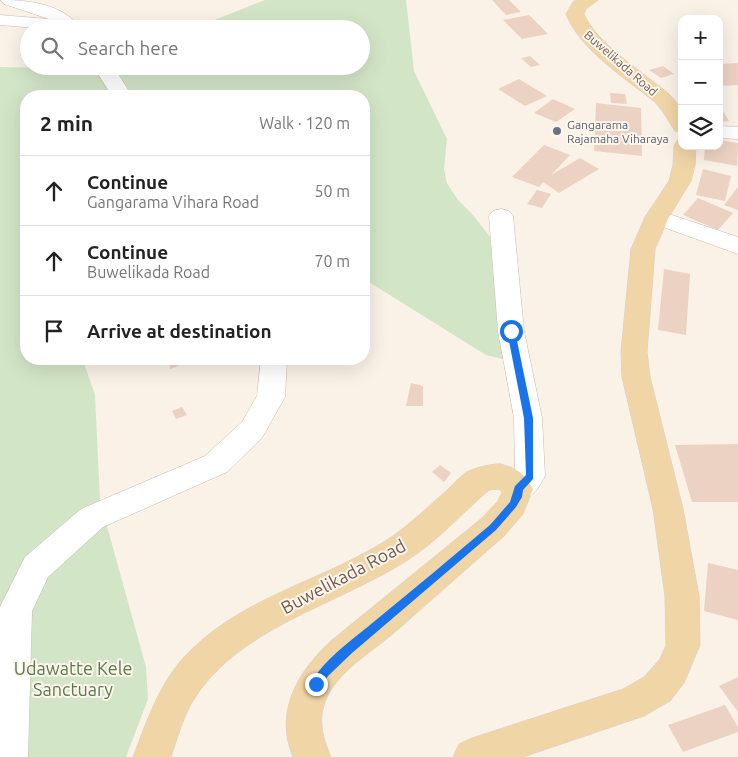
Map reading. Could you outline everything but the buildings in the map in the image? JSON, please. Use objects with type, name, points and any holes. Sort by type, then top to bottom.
[{"type":"main road","name":"Buwelikada Road","points":[[588,0],[579,6],[575,14],[583,31],[662,98],[672,109],[678,120]]},
{"type":"main road","points":[[472,757],[631,704],[657,689],[672,671],[683,645],[682,596],[669,518],[660,467],[636,377],[634,360],[635,326],[643,249],[657,217],[680,181],[686,150]]},
{"type":"main road","name":"Buwelikada Road","points":[[152,757],[183,684],[219,647],[280,608],[368,567],[395,551],[418,536],[478,481],[490,476],[499,475],[514,482],[518,489]]},
{"type":"main road","points":[[312,757],[304,744],[304,713],[309,697],[324,672],[493,527],[513,505],[518,489]]},
{"type":"street","points":[[10,0],[55,15],[61,20]]},
{"type":"street","points":[[0,20],[20,22]]},
{"type":"street","points":[[109,75],[118,90]]},
{"type":"street","points":[[723,132],[738,133]]},
{"type":"street","points":[[501,216],[511,331],[528,418],[530,476],[518,489]]},
{"type":"street","points":[[657,217],[738,246]]},
{"type":"street","points":[[9,757],[16,611],[36,567],[92,518],[216,464],[252,430],[271,398],[274,365]]},
{"type":"green space","name":"Udawatte Kele Sanctuary","points":[[265,0],[406,0],[414,71],[447,139],[444,169],[447,183],[458,200],[473,215],[490,237],[493,272],[505,351],[502,359],[486,355],[370,283],[370,90],[20,90],[20,365],[85,365],[95,395],[100,501],[146,667],[148,699],[126,757],[0,757],[0,67],[20,67],[20,75],[370,75],[370,20],[215,20]]},
{"type":"place","name":"Gangarama Rajamaha Viharaya","points":[[557,131]]},
{"type":"route","points":[[316,684],[324,672],[349,649],[493,527],[513,505],[518,489],[530,476],[528,418],[511,331]]}]
